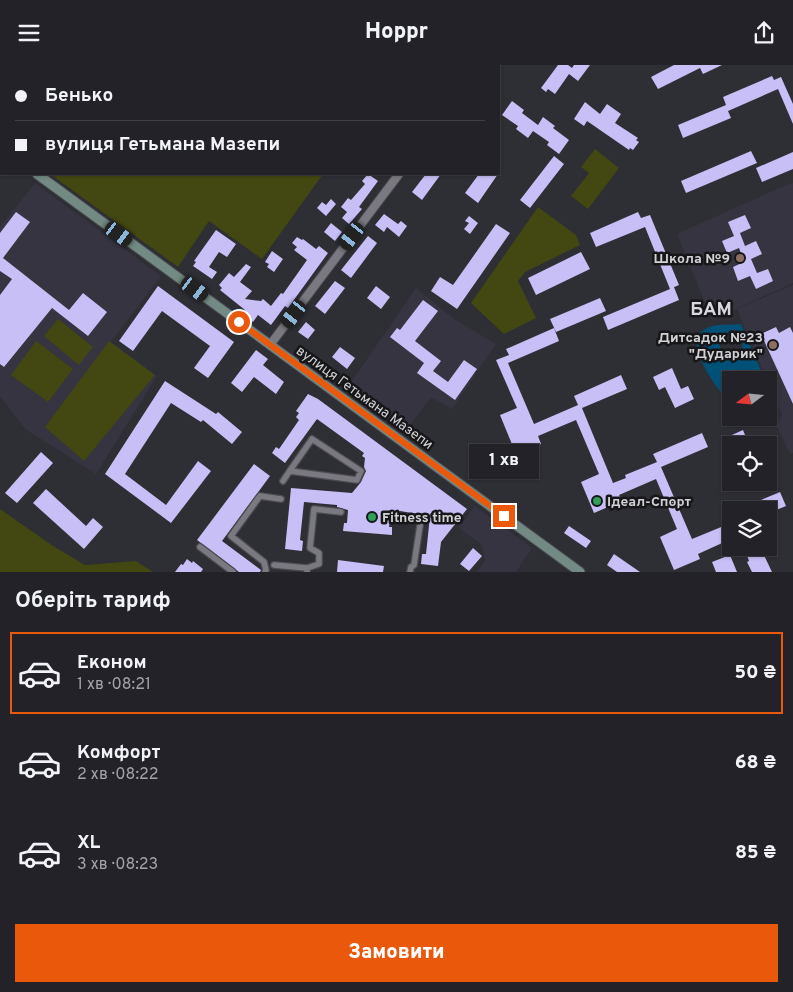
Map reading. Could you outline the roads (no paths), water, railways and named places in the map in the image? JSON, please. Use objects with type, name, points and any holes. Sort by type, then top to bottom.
[{"type":"main road","name":"вулиця Гетьмана Мазепи","points":[[38,175],[580,572]]},
{"type":"street","points":[[270,345],[398,175]]},
{"type":"street","points":[[283,481],[312,439],[361,471],[357,480],[290,471]]},
{"type":"street","points":[[265,572],[264,562],[231,536],[260,496],[281,499]]},
{"type":"street","points":[[274,565],[307,570],[319,565],[318,553],[310,548],[314,509],[341,512]]},
{"type":"street","points":[[398,516],[421,519],[414,565],[411,567],[410,572]]},
{"type":"street","points":[[200,547],[233,572]]},
{"type":"water","points":[[741,324],[761,371],[722,371],[722,393],[703,363],[699,354],[696,337],[711,326]],"holes":[[[732,330],[736,330],[742,343],[741,352],[735,358],[729,359],[722,354],[721,340]]]},
{"type":"place","name":"Школа №9","points":[[740,258]]},
{"type":"place","name":"Дитсадок №23 \"Дударик\"","points":[[773,345]]},
{"type":"place","name":"Ідеал-Спорт","points":[[597,501]]},
{"type":"place","name":"Fitness time","points":[[372,517]]},
{"type":"district","name":"БАМ","points":[[711,308]]}]
